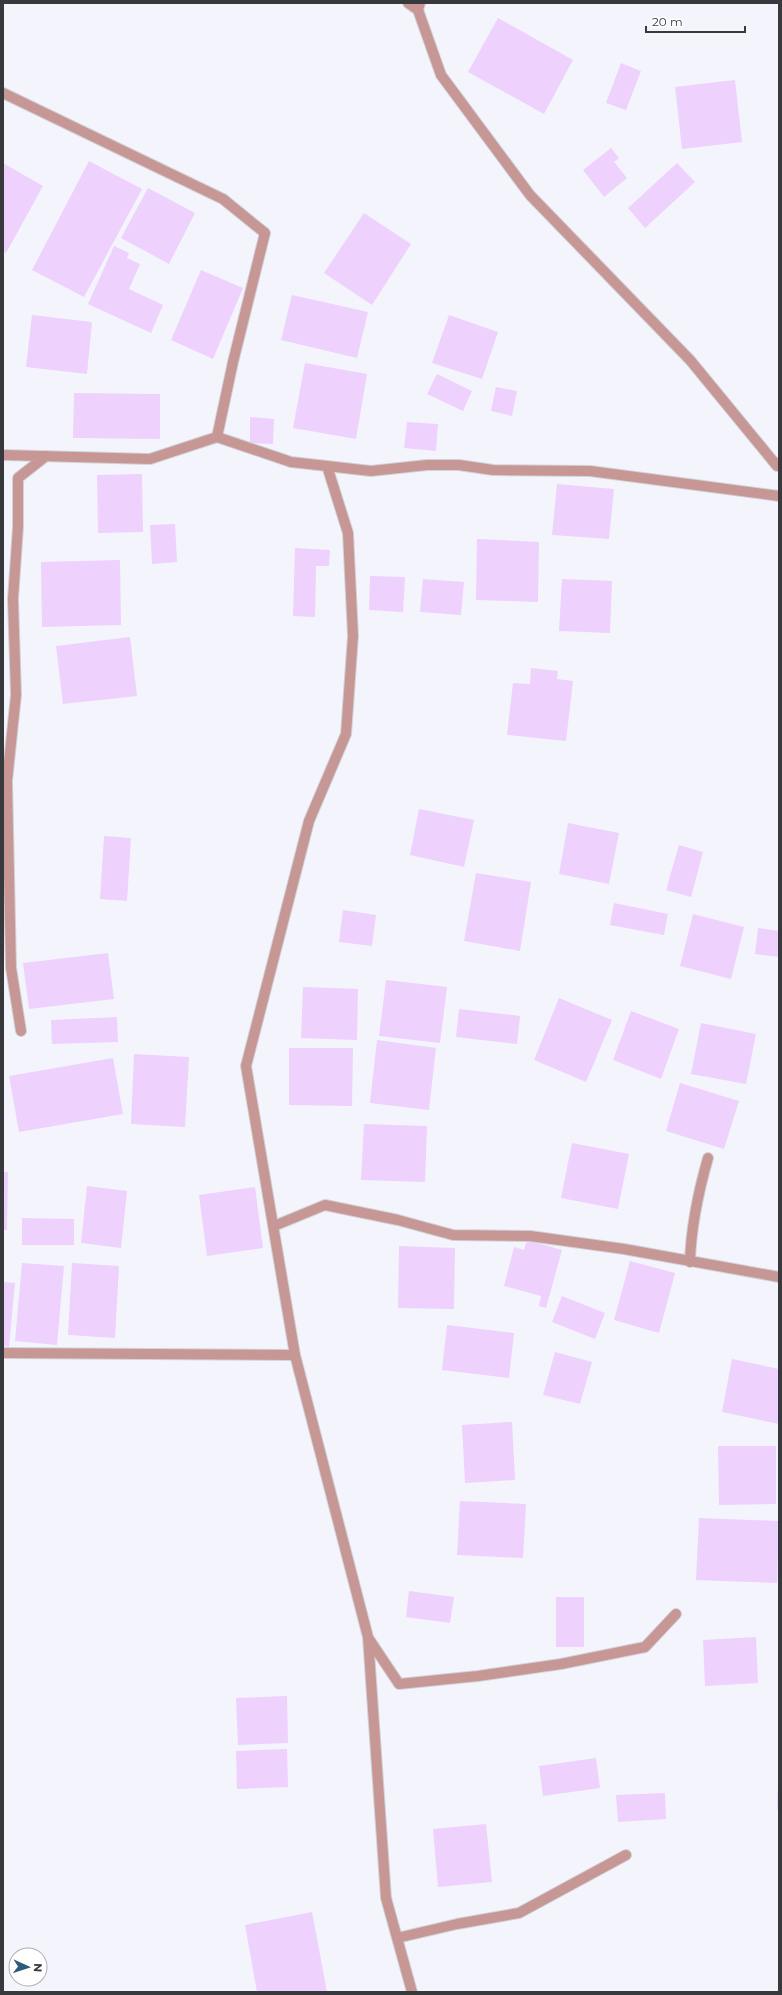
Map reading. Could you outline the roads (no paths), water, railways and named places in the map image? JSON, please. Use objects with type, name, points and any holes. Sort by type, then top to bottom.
[{"type":"street","points":[[408,3],[419,7],[442,75],[530,195],[690,360],[778,466]]},
{"type":"street","points":[[3,93],[223,199],[265,233],[233,362],[217,437]]},
{"type":"street","points":[[3,455],[150,459],[217,437],[291,462],[371,471],[427,465],[459,465],[493,470],[590,471],[779,496]]},
{"type":"street","points":[[21,1031],[11,968],[7,781],[16,695],[13,599],[18,527],[18,478],[46,456]]},
{"type":"street","points":[[327,466],[348,533],[352,636],[346,734],[309,821],[246,1066],[295,1356],[368,1637],[386,1898],[412,1992]]},
{"type":"street","points":[[690,1262],[691,1232],[697,1197],[708,1158]]},
{"type":"street","points":[[274,1226],[325,1206],[398,1220],[453,1235],[530,1236],[624,1250],[779,1277]]},
{"type":"street","points":[[3,1353],[295,1356]]},
{"type":"street","points":[[368,1637],[399,1684],[516,1671],[561,1664],[645,1646],[676,1614]]},
{"type":"street","points":[[397,1938],[457,1924],[519,1913],[626,1855]]}]
